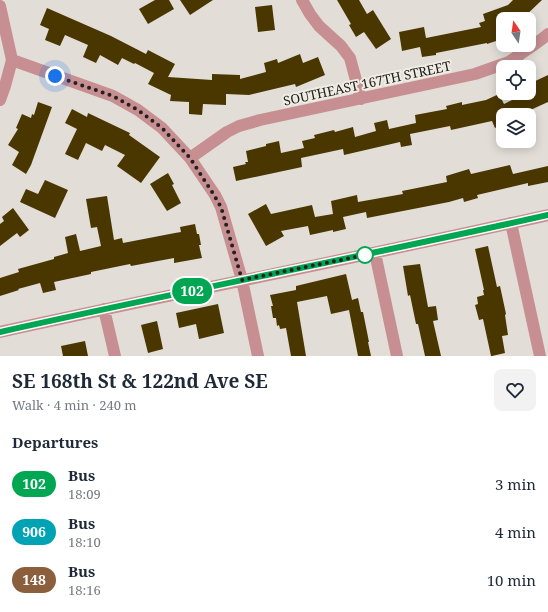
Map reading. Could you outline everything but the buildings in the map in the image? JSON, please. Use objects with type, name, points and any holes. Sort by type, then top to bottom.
[{"type":"street","points":[[302,0],[319,26],[341,46],[350,58],[361,99]]},
{"type":"street","points":[[0,6],[12,60],[0,100]]},
{"type":"street","name":"SOUTHEAST 167TH STREET","points":[[190,158],[227,132],[239,126],[260,120],[475,74],[509,62],[548,34]]},
{"type":"street","points":[[12,60],[113,96],[138,110],[162,128],[190,158],[221,207],[242,280],[258,356]]},
{"type":"street","points":[[0,332],[548,215]]},
{"type":"street","points":[[511,223],[540,356]]},
{"type":"street","points":[[374,253],[397,356]]},
{"type":"street","points":[[104,309],[115,356]]},
{"type":"bus line","name":"102","points":[[0,332],[548,215]]},
{"type":"route","points":[[55,76],[113,96],[138,110],[162,128],[190,158],[221,207],[242,280],[365,255]]}]
